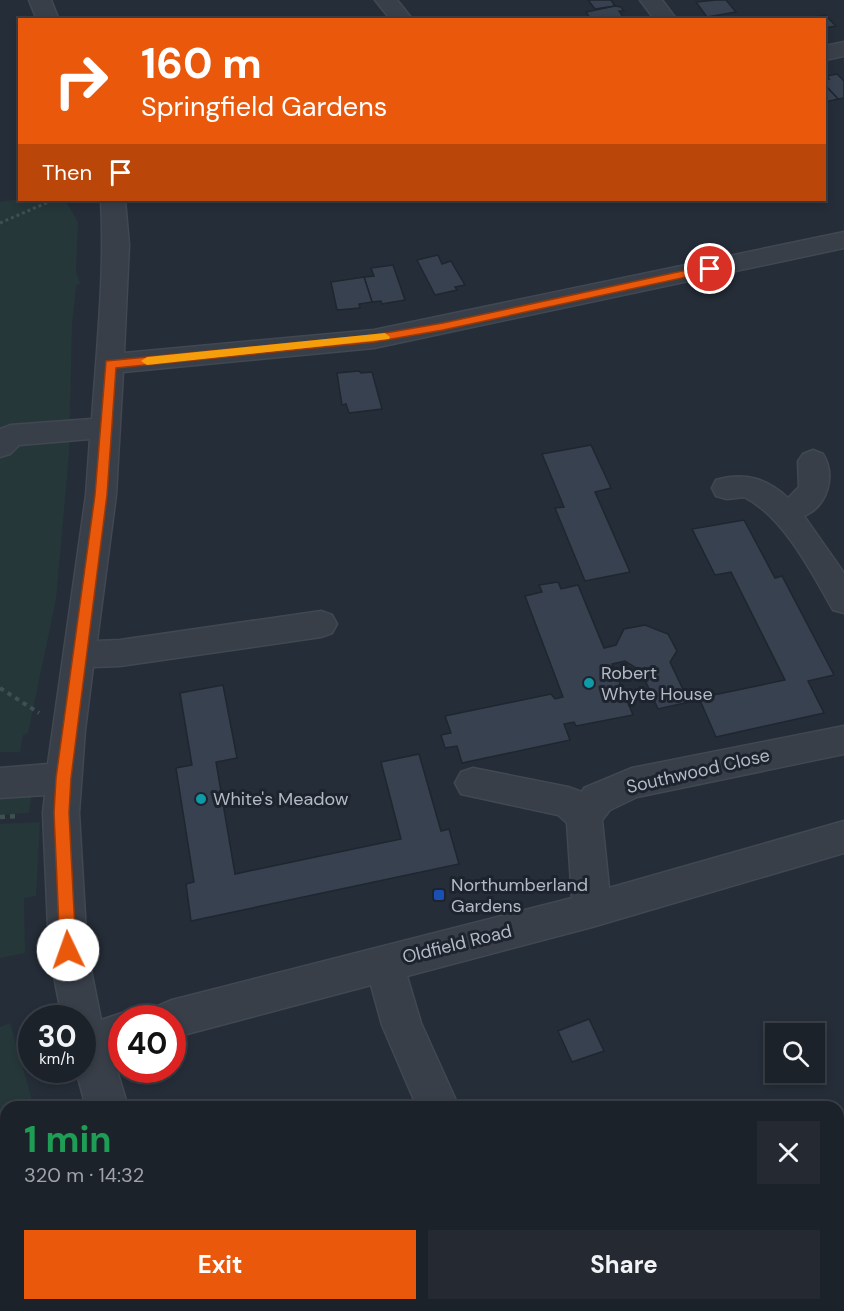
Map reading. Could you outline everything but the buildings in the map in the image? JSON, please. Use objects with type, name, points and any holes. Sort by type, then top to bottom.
[{"type":"street","points":[[40,0],[47,18]]},
{"type":"street","points":[[386,0],[401,18]]},
{"type":"street","points":[[651,0],[665,18]]},
{"type":"street","points":[[826,53],[844,50]]},
{"type":"street","points":[[86,1005],[68,950],[61,813],[68,730],[95,548],[106,428],[116,245],[113,201]]},
{"type":"street","points":[[111,364],[374,339],[844,240]]},
{"type":"street","points":[[0,447],[11,435],[106,428]]},
{"type":"street","points":[[782,512],[798,506],[814,490],[813,461]]},
{"type":"street","points":[[727,488],[749,487],[765,495],[807,542],[844,601]]},
{"type":"street","points":[[79,655],[120,653],[321,624]]},
{"type":"street","name":"Southwood Close","points":[[584,816],[597,799],[632,783],[844,740]]},
{"type":"street","points":[[0,783],[64,778]]},
{"type":"street","points":[[473,783],[568,802],[584,816],[592,910]]},
{"type":"street","name":"Oldfield Road","points":[[186,1015],[839,847]]},
{"type":"street","points":[[384,963],[402,1025],[435,1101]]},
{"type":"street","points":[[96,1045],[106,1101]]},
{"type":"path","points":[[0,223],[51,201]]},
{"type":"path","points":[[0,688],[68,730]]},
{"type":"shaded area","points":[[18,199],[18,201],[66,201],[78,222],[76,272],[80,283],[76,286],[72,326],[69,454],[56,599],[28,733],[23,735],[20,752],[0,752],[0,202]]},
{"type":"shaded area","points":[[0,794],[32,794],[29,813],[0,815]]},
{"type":"shaded area","points":[[40,822],[36,896],[24,898],[25,953],[0,958],[0,824]]},
{"type":"shaded area","points":[[10,1023],[18,1051],[18,1083],[27,1083],[32,1101],[0,1101],[0,1027]]},
{"type":"slow traffic","points":[[147,361],[385,337]]},
{"type":"place","name":"Robert Whyte House","points":[[589,683]]},
{"type":"place","name":"White's Meadow","points":[[201,799]]},
{"type":"place","name":"Northumberland Gardens","points":[[439,895]]},
{"type":"route","points":[[68,950],[61,813],[68,730],[101,495],[111,364],[374,339],[710,269]]}]
